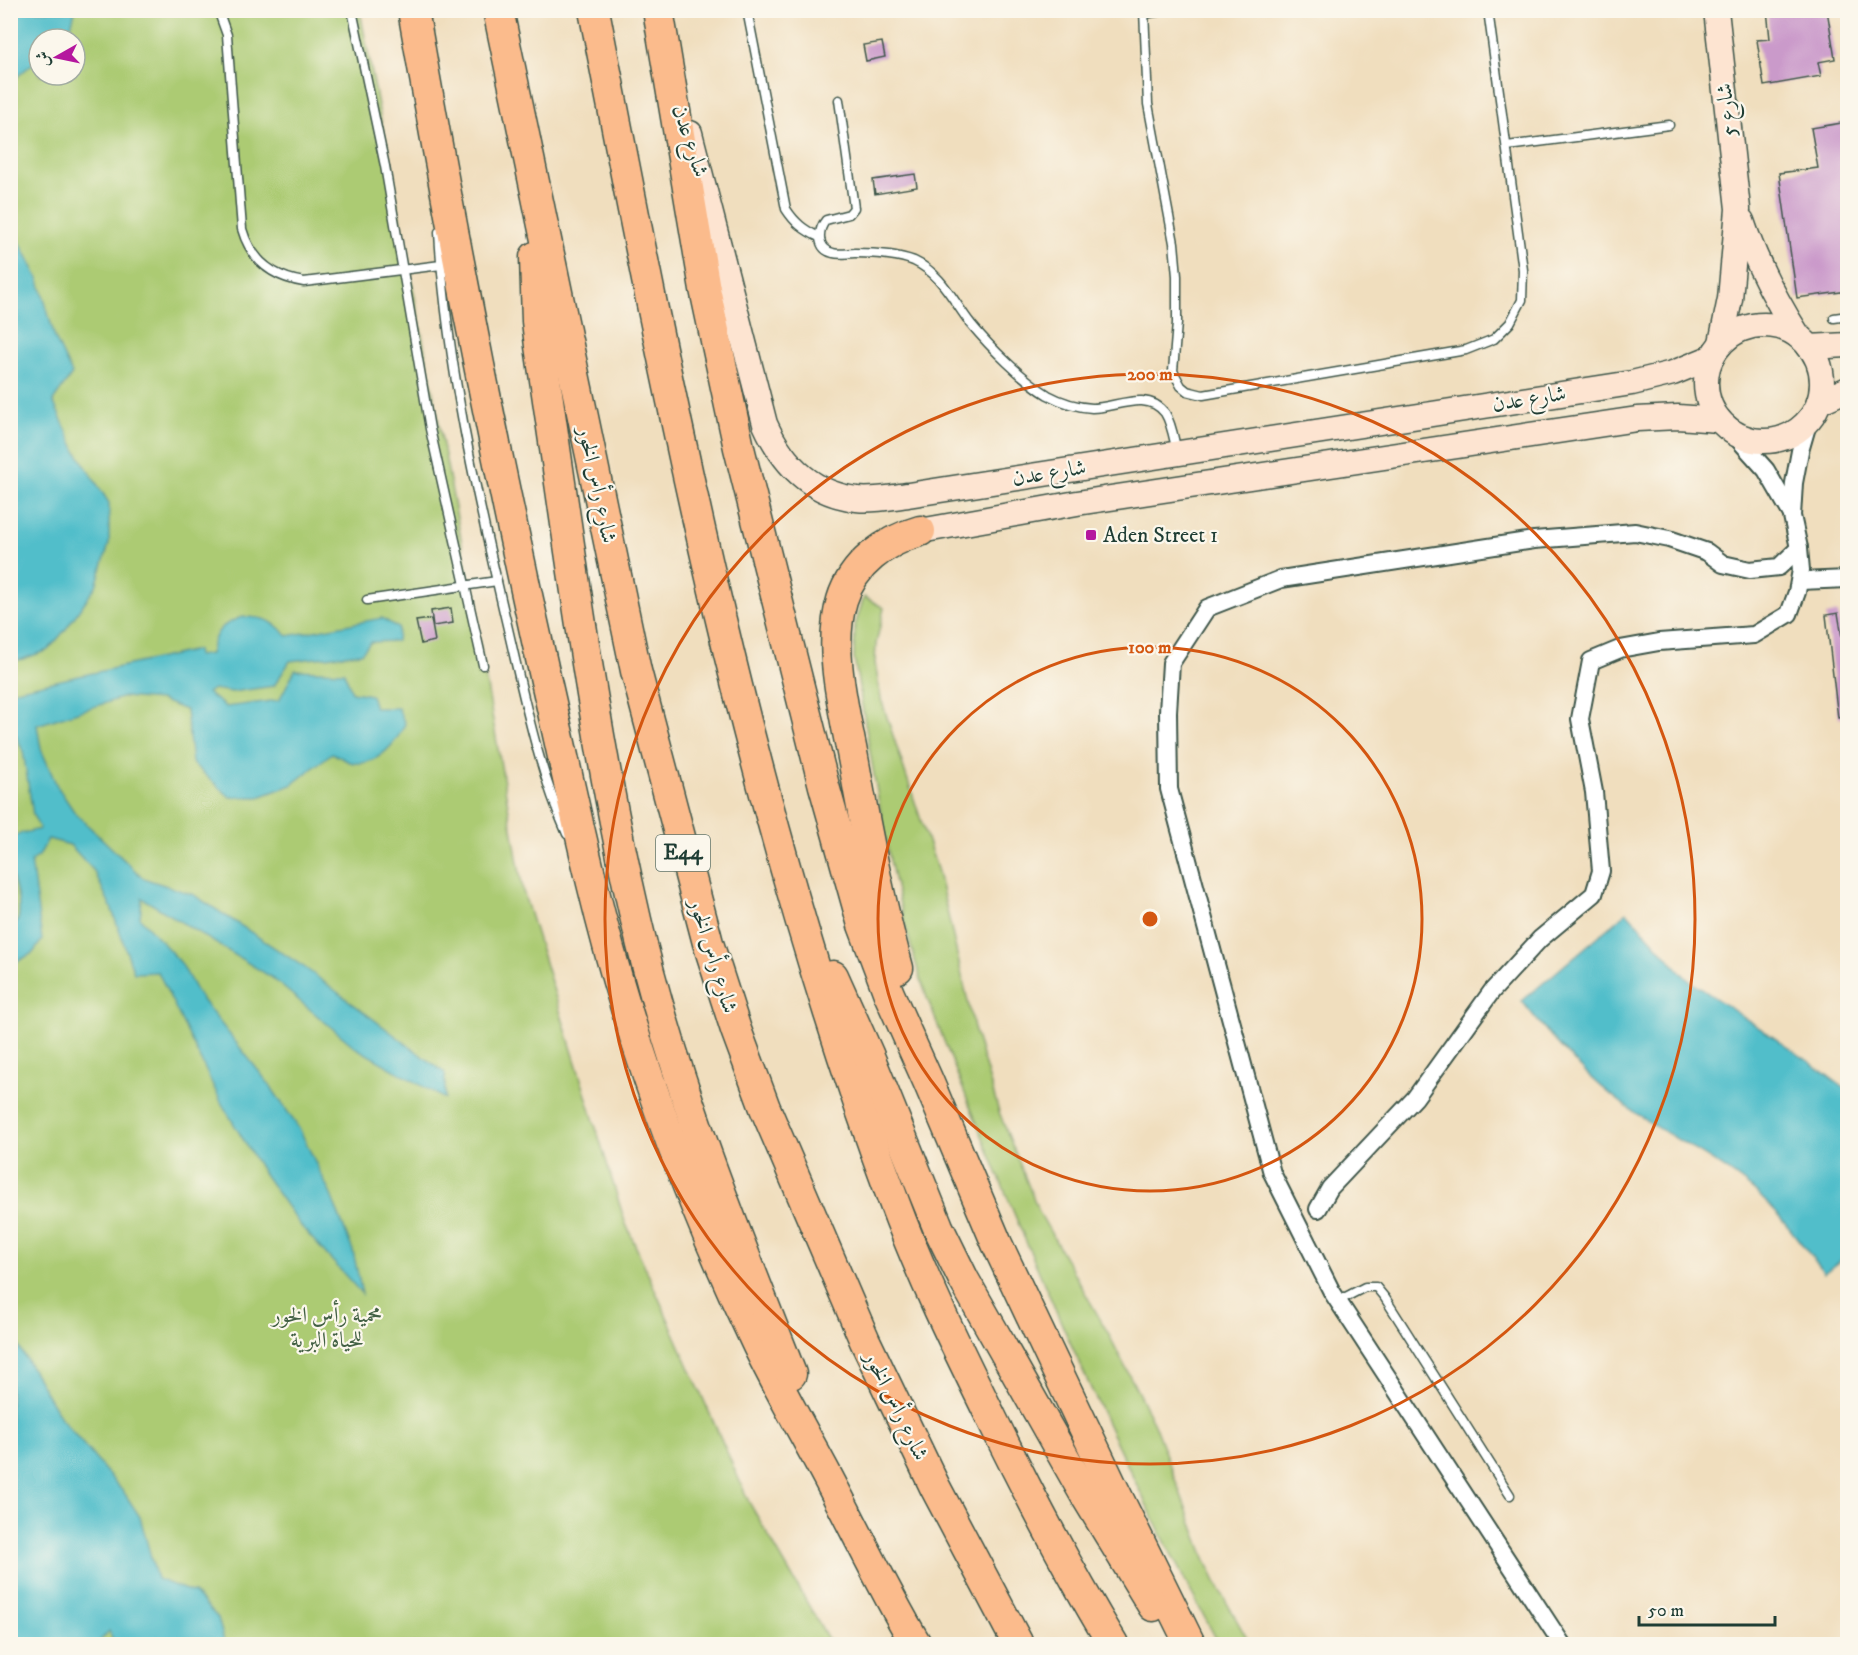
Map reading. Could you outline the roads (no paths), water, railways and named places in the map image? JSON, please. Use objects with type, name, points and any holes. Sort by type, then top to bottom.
[{"type":"highway","points":[[413,10],[436,142],[529,606],[593,890],[626,1010],[700,1215],[757,1344],[868,1559],[916,1644]]},
{"type":"highway","name":"شارع رأس الخور","points":[[498,10],[636,671],[689,875],[736,1030],[765,1108],[865,1341],[930,1476],[1018,1644]]},
{"type":"highway","points":[[594,10],[710,577],[797,913],[824,1000],[896,1207],[932,1291],[1030,1496],[1113,1644]]},
{"type":"highway","points":[[658,10],[705,289],[739,448],[824,786],[863,925],[890,994],[997,1244],[1190,1644]]},
{"type":"highway","points":[[539,213],[534,270],[540,346],[599,732],[636,922],[663,1020],[713,1176],[800,1396],[827,1476]]},
{"type":"highway","points":[[920,531],[888,543],[867,559],[857,571],[842,599],[836,641],[845,713],[881,904],[928,1081]]},
{"type":"highway","points":[[797,913],[839,988],[934,1217],[964,1280],[1086,1496],[1177,1644]]},
{"type":"street","name":"شارع 5","points":[[1716,10],[1738,209],[1731,288],[1716,350]]},
{"type":"street","name":"شارع عدن","points":[[670,82],[696,150],[765,423],[775,446],[786,461],[810,483],[840,496],[879,499],[1632,383],[1673,374],[1716,350]]},
{"type":"street","name":"شارع 5","points":[[1738,209],[1753,254],[1774,297],[1804,342]]},
{"type":"street","points":[[1318,1209],[1330,1188],[1415,1098],[1492,991],[1540,939],[1594,894],[1600,871],[1600,860],[1594,792],[1580,719],[1591,662],[1620,649],[1659,642],[1754,635],[1789,614],[1800,581],[1799,548],[1792,516],[1766,470],[1725,425],[1708,400],[1706,378],[1716,350],[1734,333],[1750,326],[1767,325],[1784,328],[1804,342],[1818,363],[1822,382],[1796,472],[1792,516]]},
{"type":"street","points":[[1804,342],[1848,345]]},
{"type":"street","points":[[1725,425],[1750,440],[1772,441],[1792,434],[1814,411],[1848,389]]},
{"type":"street","name":"شارع عدن","points":[[920,531],[1077,503],[1637,420],[1678,417],[1725,425]]},
{"type":"street","points":[[1562,1644],[1338,1301],[1272,1173],[1169,789],[1168,712],[1171,663],[1207,608],[1281,579],[1534,540],[1635,532],[1669,539],[1707,552],[1723,564],[1750,570],[1779,567],[1799,548]]},
{"type":"street","points":[[1800,581],[1848,579]]},
{"type":"lane","points":[[218,10],[227,35],[242,229],[249,249],[272,272],[304,282],[441,265]]},
{"type":"lane","points":[[352,10],[385,166],[430,429],[483,665]]},
{"type":"lane","points":[[747,10],[786,209],[806,231],[819,237]]},
{"type":"lane","points":[[1168,10],[1144,12],[1148,104],[1158,168],[1174,243],[1177,323],[1173,371],[1181,386],[1195,394],[1203,395],[1466,350],[1494,339],[1510,323],[1522,300],[1523,270],[1488,10]]},
{"type":"lane","points":[[839,100],[854,208],[849,214],[826,220],[820,229],[819,237],[824,248],[829,252],[898,256],[927,268],[949,291],[969,322],[994,350],[1035,386],[1062,402],[1093,408],[1135,401],[1153,403],[1166,415],[1177,453]]},
{"type":"lane","points":[[1507,146],[1669,125]]},
{"type":"lane","points":[[436,142],[437,196]]},
{"type":"lane","points":[[439,219],[441,265],[454,364],[497,581],[532,730],[554,799],[593,890]]},
{"type":"lane","points":[[1834,318],[1848,316]]},
{"type":"lane","points":[[367,600],[497,581]]},
{"type":"lane","points":[[1338,1301],[1365,1287],[1376,1287],[1510,1495]]},
{"type":"water","points":[[11,10],[75,11],[70,27],[27,27],[27,68],[11,82]]},
{"type":"water","points":[[11,224],[39,280],[55,338],[72,374],[53,401],[76,451],[109,503],[109,544],[96,586],[66,629],[48,650],[11,661]]},
{"type":"water","points":[[242,617],[268,620],[288,636],[382,618],[398,628],[397,641],[371,642],[361,653],[290,661],[274,686],[232,692],[213,689],[207,693],[226,707],[279,700],[295,670],[344,672],[352,692],[371,695],[375,708],[398,708],[405,724],[392,745],[379,757],[363,763],[354,763],[332,753],[291,785],[259,797],[230,797],[192,763],[186,710],[160,700],[124,697],[37,725],[41,749],[57,786],[75,813],[143,878],[194,895],[304,967],[445,1073],[445,1099],[356,1048],[271,977],[142,898],[140,918],[181,963],[199,996],[269,1084],[300,1130],[331,1195],[353,1251],[362,1294],[300,1225],[262,1171],[222,1104],[158,972],[134,973],[111,907],[94,871],[70,845],[48,839],[39,856],[31,861],[42,940],[33,953],[11,965],[11,930],[19,917],[19,910],[10,866],[11,836],[40,829],[33,815],[23,751],[11,725],[11,691],[197,650],[198,656],[210,654],[220,630],[228,623]]},
{"type":"water","points":[[1627,912],[1687,979],[1807,1060],[1847,1090],[1847,1255],[1824,1273],[1786,1224],[1760,1196],[1729,1172],[1627,1107],[1598,1084],[1571,1058],[1522,1001]]},
{"type":"water","points":[[10,1332],[61,1418],[125,1494],[140,1517],[157,1579],[194,1593],[218,1618],[225,1644],[115,1644],[109,1631],[99,1642],[100,1644],[11,1644]]},
{"type":"place","name":"Aden Street 1","points":[[1091,535]]},
{"type":"park label","name":"محمية رأس الخور للحياة البرية","points":[[327,1328]]}]
